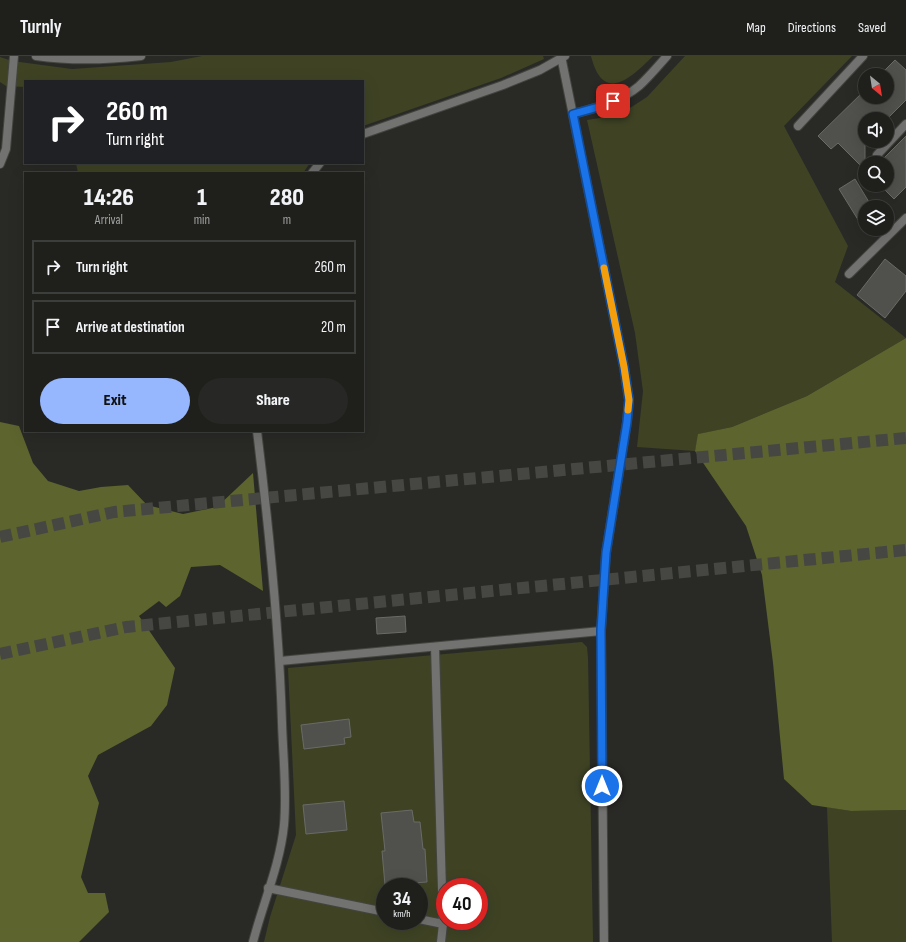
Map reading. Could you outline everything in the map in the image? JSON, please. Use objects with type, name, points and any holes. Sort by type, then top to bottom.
[{"type":"street","points":[[0,164],[6,149],[14,56]]},
{"type":"street","points":[[36,56],[58,59],[110,59],[141,56]]},
{"type":"street","points":[[573,114],[602,106],[623,96],[639,86],[667,56]]},
{"type":"street","points":[[798,126],[863,56]]},
{"type":"street","points":[[364,134],[503,85],[540,70],[562,57],[623,360],[629,400],[627,422],[606,553],[601,630],[604,942]]},
{"type":"street","points":[[877,154],[906,124]]},
{"type":"street","points":[[313,172],[319,164]]},
{"type":"street","points":[[849,274],[906,218]]},
{"type":"street","points":[[253,942],[277,860],[284,826],[280,661],[271,547],[257,432]]},
{"type":"street","points":[[280,661],[601,630]]},
{"type":"street","points":[[435,647],[442,878]]},
{"type":"street","points":[[268,888],[376,910]]},
{"type":"street","points":[[441,942],[442,930]]},
{"type":"green space","points":[[202,56],[543,56],[544,59],[501,78],[364,126],[364,80],[24,80],[24,87],[6,86],[0,82],[0,57],[12,61],[72,69],[171,62]]},
{"type":"green space","points":[[591,56],[653,56],[626,79],[618,83],[610,83],[603,79],[596,71]]},
{"type":"green space","points":[[685,56],[852,56],[784,126],[848,246],[835,282],[906,338],[807,396],[732,427],[699,434],[695,451],[637,447],[643,391],[635,333],[587,120],[619,115],[647,97]]},
{"type":"green space","points":[[76,164],[309,164],[304,172],[78,172]]},
{"type":"green space","points":[[906,338],[906,810],[851,811],[812,805],[784,779],[773,663],[762,575],[746,526],[695,451],[698,434],[732,427],[807,396]]},
{"type":"green space","points":[[0,422],[19,426],[33,463],[48,481],[79,491],[101,487],[128,485],[147,505],[183,514],[217,507],[253,473],[263,591],[220,565],[191,567],[180,596],[166,607],[159,601],[139,616],[175,668],[167,705],[151,726],[98,755],[88,776],[99,803],[81,877],[88,893],[105,893],[109,912],[79,942],[0,942]]},
{"type":"green space","points":[[582,642],[587,647],[593,942],[264,942],[270,917],[296,835],[288,668]]},
{"type":"green space","points":[[827,807],[851,811],[906,810],[906,942],[832,942]]},
{"type":"building","points":[[895,60],[906,70],[906,100],[894,112],[858,112],[858,148],[865,148],[865,156],[858,156],[858,163],[838,143],[831,149],[818,136],[858,97],[858,104],[894,104],[894,68],[887,68]]},
{"type":"building","points":[[906,136],[906,187],[894,199],[887,192],[894,192],[894,156],[886,156]]},
{"type":"building","points":[[855,179],[858,184],[858,192],[863,192],[868,200],[858,200],[858,220],[839,189]]},
{"type":"building","points":[[885,259],[906,276],[906,291],[885,318],[857,295]]},
{"type":"building","points":[[405,616],[406,632],[377,634],[376,618]]},
{"type":"building","points":[[349,719],[351,737],[344,738],[345,744],[304,749],[301,725]]},
{"type":"building","points":[[344,801],[347,830],[306,834],[303,805]]},
{"type":"building","points":[[412,810],[414,822],[420,822],[423,849],[425,849],[427,878],[384,878],[382,851],[385,851],[381,813]]},
{"type":"tunnel","points":[[0,537],[114,512],[906,438]]},
{"type":"tunnel","points":[[0,654],[126,627],[906,550]]},
{"type":"slow traffic","points":[[604,268],[624,367],[629,400],[628,410]]},
{"type":"route","points":[[602,786],[601,630],[606,553],[627,422],[629,400],[624,367],[573,114],[602,106],[613,101]]}]
